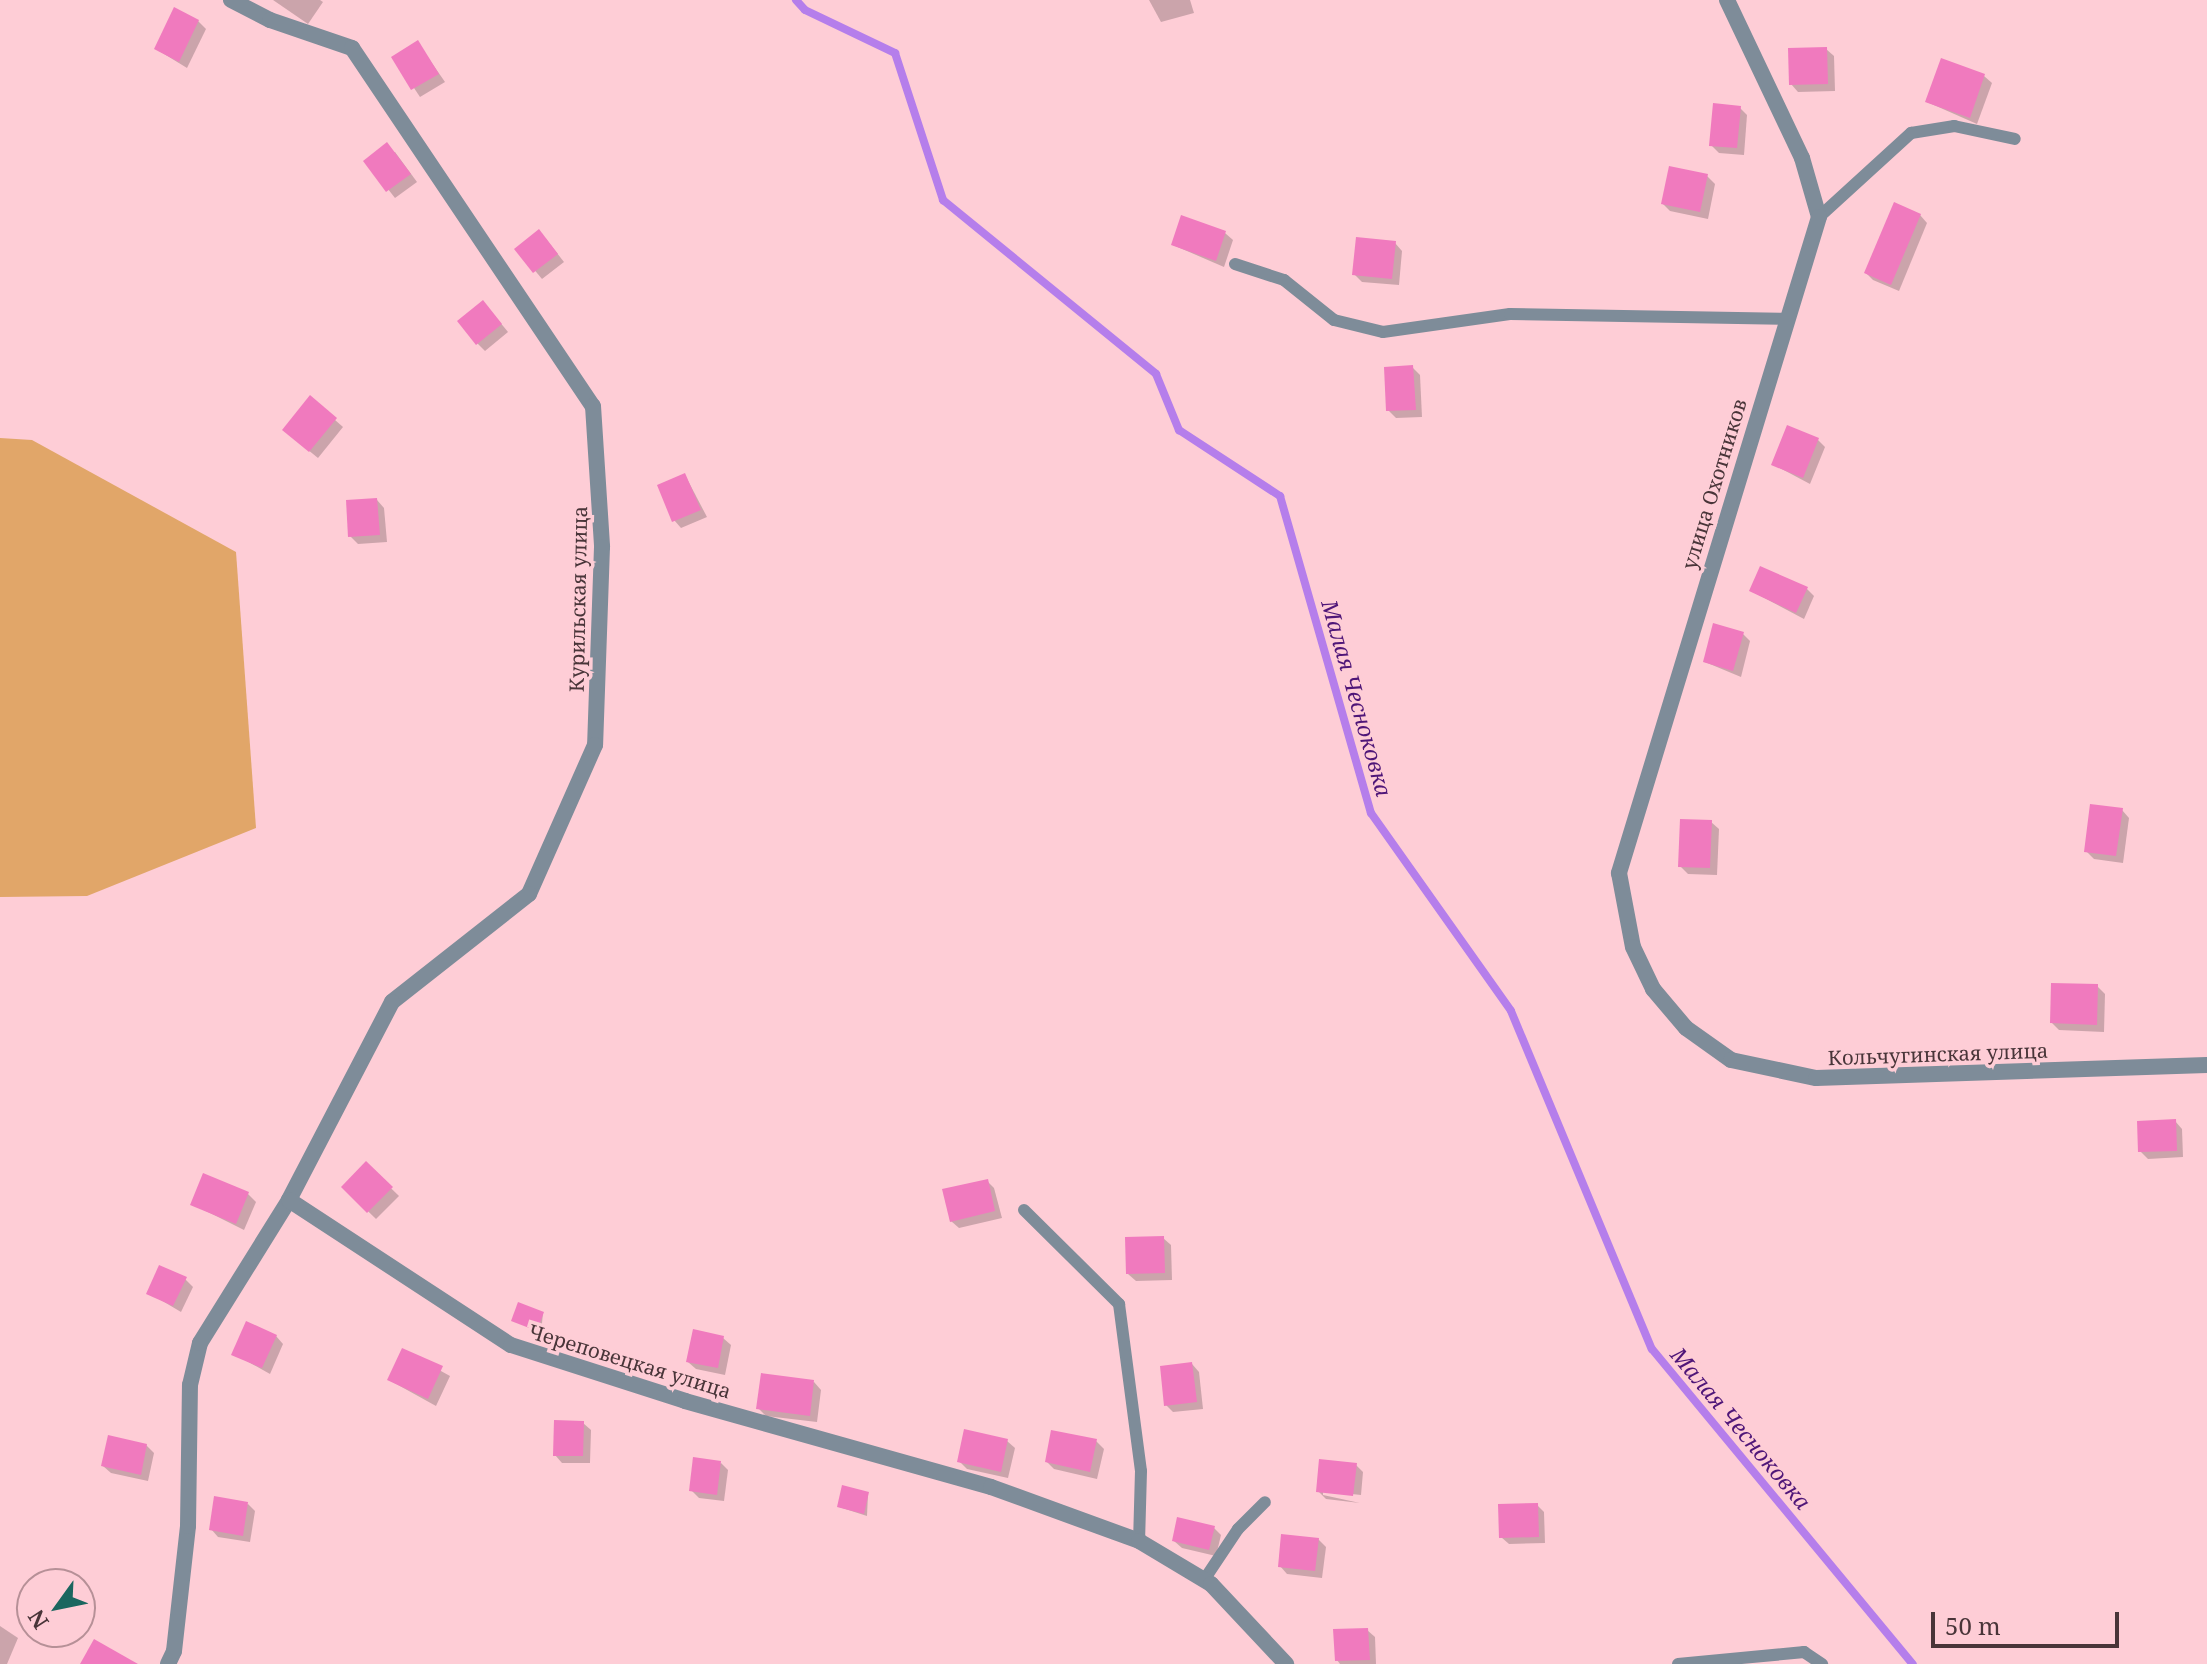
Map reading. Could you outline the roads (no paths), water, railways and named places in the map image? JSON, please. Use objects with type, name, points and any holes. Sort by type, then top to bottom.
[{"type":"street","name":"Курильская улица","points":[[231,0],[270,20],[352,48],[593,406],[602,547],[595,745],[529,894],[392,1002],[289,1200]]},
{"type":"street","points":[[1727,0],[1802,158],[1819,217]]},
{"type":"street","name":"улица Охотников","points":[[1653,989],[1633,947],[1619,873],[1785,319],[1819,217]]},
{"type":"street","name":"Кольчугинская улица","points":[[1653,989],[1686,1028],[1731,1060],[1816,1078],[2207,1065]]},
{"type":"street","name":"Череповецкая улица","points":[[289,1200],[511,1345],[685,1401],[991,1487],[1139,1541],[1204,1580],[1286,1664]]},
{"type":"street","points":[[168,1664],[174,1651],[188,1526],[190,1385],[200,1343],[289,1200]]},
{"type":"lane","points":[[1819,217],[1911,133],[1954,126],[2015,139]]},
{"type":"lane","points":[[1235,264],[1284,280],[1334,320],[1383,332],[1510,314],[1785,319]]},
{"type":"lane","points":[[1024,1210],[1119,1304],[1141,1471],[1139,1541]]},
{"type":"lane","points":[[1204,1580],[1238,1529],[1265,1502]]},
{"type":"lane","points":[[1678,1664],[1804,1652],[1822,1664]]},
{"type":"waterway","name":"Малая Чесноковка","points":[[796,0],[805,10],[895,53],[943,200],[1156,374],[1179,430],[1280,496],[1371,813],[1511,1011],[1652,1349],[1913,1664]]}]
